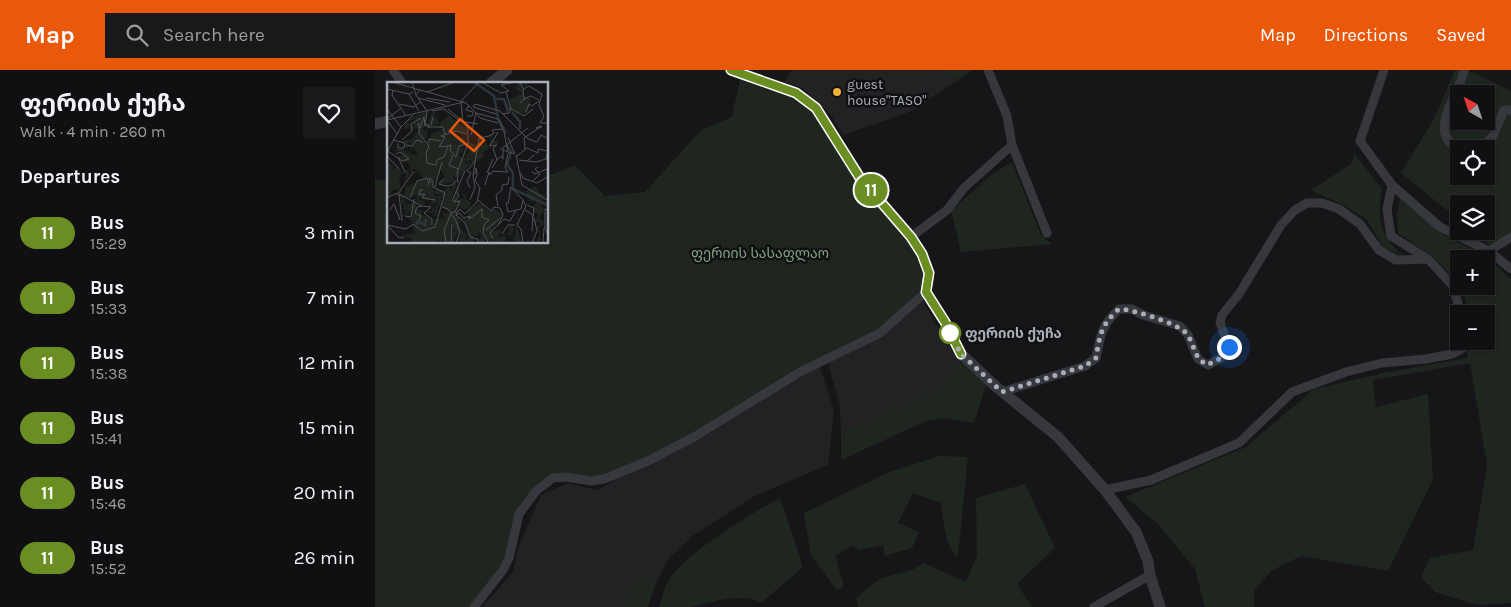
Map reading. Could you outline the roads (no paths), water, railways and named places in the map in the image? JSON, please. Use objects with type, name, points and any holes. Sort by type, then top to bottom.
[{"type":"street","points":[[393,70],[402,82]]},
{"type":"street","points":[[492,82],[507,70]]},
{"type":"street","points":[[474,607],[503,570],[509,558],[519,514],[535,491],[553,478],[566,476],[591,481],[603,479],[648,461],[694,437],[800,372],[880,333],[926,292],[929,273],[922,254],[911,237],[860,178],[816,108],[796,93],[731,70]]},
{"type":"street","points":[[988,70],[1007,116],[1012,145],[1047,233]]},
{"type":"street","points":[[1384,70],[1360,141],[1392,185],[1440,227],[1487,250]]},
{"type":"street","points":[[1450,144],[1444,131],[1445,114],[1462,80],[1464,70]]},
{"type":"street","points":[[1489,140],[1493,136],[1504,110],[1511,110]]},
{"type":"street","points":[[911,237],[947,210],[964,188],[1012,145]]},
{"type":"street","points":[[1392,185],[1387,209],[1391,236],[1428,259],[1453,286],[1458,305]]},
{"type":"street","points":[[1002,392],[1085,366],[1096,358],[1101,330],[1107,320],[1119,309],[1132,309],[1143,316],[1181,326],[1188,335],[1198,359],[1207,365],[1221,358],[1229,347],[1220,323],[1222,315],[1239,294],[1281,225],[1295,210],[1307,203],[1322,203],[1339,209],[1360,224],[1379,250],[1397,260],[1428,259]]},
{"type":"street","points":[[1491,250],[1511,237]]},
{"type":"street","points":[[1495,256],[1511,269]]},
{"type":"street","points":[[926,292],[945,322],[961,354],[1002,392],[1058,437],[1105,490],[1136,532],[1148,561],[1150,575],[1160,607]]},
{"type":"street","points":[[1105,490],[1151,480],[1239,442],[1292,392],[1346,372],[1383,364],[1426,360],[1452,354],[1459,350]]},
{"type":"street","points":[[1095,607],[1150,575]]},
{"type":"place","name":"guest house\"TASO\"","points":[[837,92]]},
{"type":"place","name":"ფერიის ქუჩა","points":[[950,333]]},
{"type":"park label","name":"ფერიის სასაფლაო","points":[[760,253]]}]
